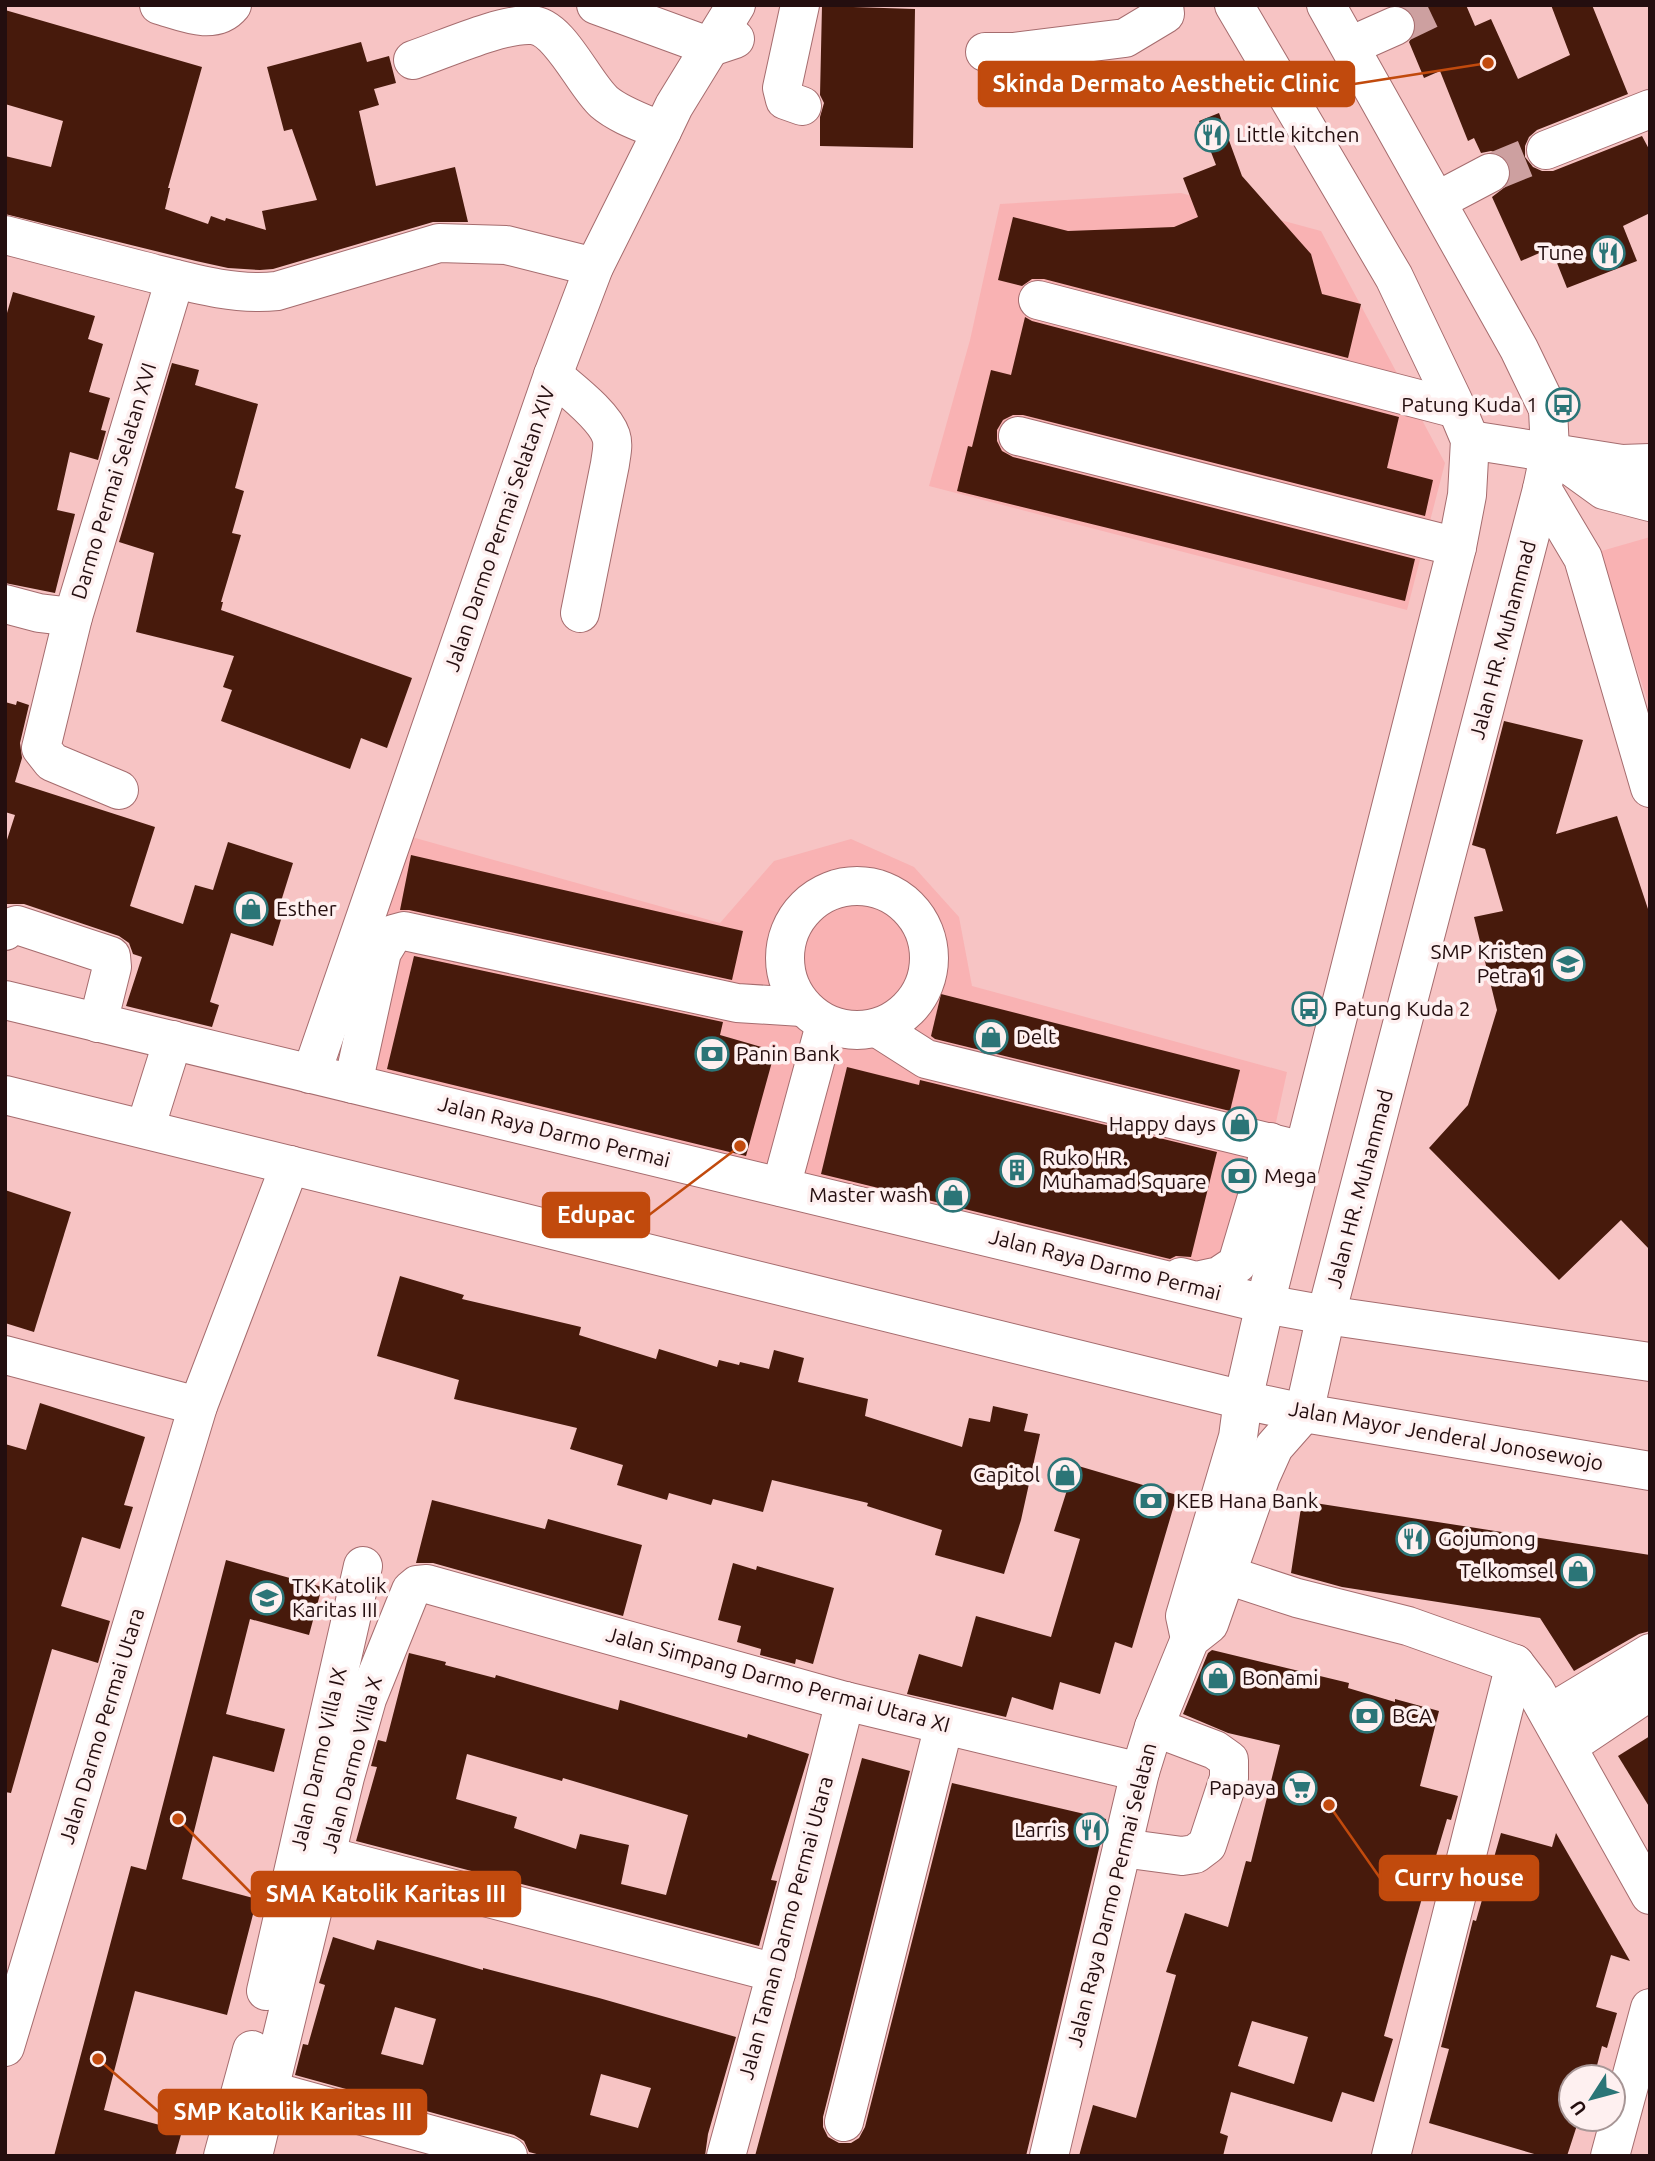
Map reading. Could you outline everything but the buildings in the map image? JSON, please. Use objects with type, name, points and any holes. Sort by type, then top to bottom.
[{"type":"street","points":[[159,5],[207,18],[228,10],[232,5]]},
{"type":"street","points":[[596,5],[711,47],[742,37],[763,5]]},
{"type":"street","name":"Jalan Darmo Permai Selatan XIV","points":[[310,1074],[594,267],[674,106],[736,5]]},
{"type":"street","points":[[800,5],[782,88],[785,100],[802,106]]},
{"type":"street","points":[[985,52],[1013,52],[1125,38],[1165,14],[1164,5]]},
{"type":"street","points":[[1234,5],[1394,277],[1464,424],[1467,495],[1457,547],[1287,1147],[1265,1304],[1650,1362]]},
{"type":"street","name":"Jalan HR. Muhammad","points":[[1304,1413],[1326,1315],[1550,451],[1548,409],[1519,349],[1326,5]]},
{"type":"street","points":[[413,60],[505,28],[534,25],[552,34],[590,88],[606,104],[662,131]]},
{"type":"street","points":[[1350,46],[1395,26]]},
{"type":"street","points":[[1546,150],[1650,109]]},
{"type":"street","points":[[1437,201],[1490,173]]},
{"type":"street","points":[[5,235],[175,279],[255,293],[277,291],[439,243],[506,245],[594,267]]},
{"type":"street","name":"Darmo Permai Selatan XVI","points":[[5,604],[39,613],[73,617],[175,279]]},
{"type":"street","points":[[1038,300],[1550,451],[1622,464],[1650,463]]},
{"type":"street","points":[[554,375],[597,416],[611,435],[610,464],[580,613]]},
{"type":"street","points":[[1018,436],[1457,547]]},
{"type":"street","points":[[1550,451],[1604,490],[1650,502]]},
{"type":"street","points":[[1542,489],[1583,558],[1646,764]]},
{"type":"street","points":[[73,617],[41,748],[51,762],[119,790]]},
{"type":"street","points":[[5,931],[18,925],[111,956],[112,967],[98,1023]]},
{"type":"street","points":[[356,1076],[382,951],[393,934],[404,931],[839,1023],[926,1059],[1287,1147]]},
{"type":"street","name":"Jalan Raya Darmo Permai","points":[[5,1000],[310,1074],[356,1076],[1265,1304]]},
{"type":"street","points":[[839,1023],[793,1186],[1196,1281],[1219,1276],[1237,1264],[1265,1170],[1287,1147]]},
{"type":"street","points":[[145,1129],[173,1040]]},
{"type":"street","points":[[5,1095],[1243,1400]]},
{"type":"street","name":"Jalan Darmo Permai Utara","points":[[5,2047],[198,1406],[290,1165]]},
{"type":"street","name":"Jalan Raya Darmo Permai Selatan","points":[[1190,1639],[1185,1616],[1238,1437],[1243,1400],[1265,1304]]},
{"type":"street","points":[[5,1355],[198,1406]]},
{"type":"street","name":"Jalan Mayor Jenderal Jonosewojo","points":[[1243,1400],[1304,1413],[1650,1471]]},
{"type":"street","name":"Jalan Raya Darmo Permai Selatan","points":[[1049,2156],[1140,1772],[1154,1727],[1190,1639],[1209,1624],[1261,1476],[1275,1447],[1304,1413]]},
{"type":"street","name":"Jalan Darmo Villa IX","points":[[223,2156],[251,2053],[363,1566]]},
{"type":"street","points":[[1227,1575],[1297,1598],[1408,1626],[1515,1664],[1535,1690],[1650,1895]]},
{"type":"street","name":"Jalan Simpang Darmo Permai Utara XI","points":[[417,1585],[427,1584],[845,1701],[1140,1772]]},
{"type":"street","name":"Jalan Darmo Villa X","points":[[253,2156],[367,1699],[411,1590],[417,1585]]},
{"type":"street","points":[[1558,1730],[1650,1653]]},
{"type":"street","points":[[1391,2156],[1515,1664]]},
{"type":"street","points":[[1558,1730],[1650,1691]]},
{"type":"street","name":"Jalan Taman Darmo Permai Utara","points":[[726,2156],[845,1701]]},
{"type":"street","points":[[844,2122],[944,1725]]},
{"type":"street","points":[[1122,1848],[1182,1856],[1195,1854],[1207,1845],[1230,1778],[1229,1760],[1215,1750],[1154,1727]]},
{"type":"street","points":[[327,1856],[776,1973]]},
{"type":"street","points":[[1610,2156],[1650,2008]]},
{"type":"street","points":[[268,2090],[509,2156]]},
{"type":"shaded area","points":[[1181,193],[1321,231],[1445,463],[1407,610],[929,486],[970,340],[1000,204]]},
{"type":"shaded area","points":[[1650,537],[1650,708],[1598,552]]},
{"type":"shaded area","points":[[401,834],[720,923],[774,861],[851,839],[914,867],[959,917],[972,986],[1287,1072],[1237,1300],[1217,1313],[326,1081]]},
{"type":"tunnel","points":[[1395,26],[1439,5]]},
{"type":"tunnel","points":[[1490,173],[1546,150]]},
{"type":"place","name":"Skinda Dermato Aesthetic Clinic","points":[[1488,63]]},
{"type":"place","name":"Little kitchen","points":[[1212,135]]},
{"type":"place","name":"Tune","points":[[1608,253]]},
{"type":"place","name":"Patung Kuda 1","points":[[1563,405]]},
{"type":"place","name":"Esther","points":[[251,909]]},
{"type":"place","name":"SMP Kristen Petra 1","points":[[1568,964]]},
{"type":"place","name":"Patung Kuda 2","points":[[1309,1009]]},
{"type":"place","name":"Delt","points":[[991,1037]]},
{"type":"place","name":"Panin Bank","points":[[712,1054]]},
{"type":"place","name":"Happy days","points":[[1240,1124]]},
{"type":"place","name":"Edupac","points":[[740,1146]]},
{"type":"place","name":"Ruko HR. Muhamad Square","points":[[1017,1170]]},
{"type":"place","name":"Mega","points":[[1239,1176]]},
{"type":"place","name":"Master wash","points":[[953,1195]]},
{"type":"place","name":"Capitol","points":[[1065,1475]]},
{"type":"place","name":"KEB Hana Bank","points":[[1151,1501]]},
{"type":"place","name":"Gojumong","points":[[1413,1539]]},
{"type":"place","name":"Telkomsel","points":[[1578,1571]]},
{"type":"place","name":"TK Katolik Karitas III","points":[[267,1598]]},
{"type":"place","name":"Bon ami","points":[[1218,1678]]},
{"type":"place","name":"BCA","points":[[1367,1716]]},
{"type":"place","name":"Papaya","points":[[1300,1788]]},
{"type":"place","name":"Curry house","points":[[1329,1805]]},
{"type":"place","name":"SMA Katolik Karitas III","points":[[178,1819]]},
{"type":"place","name":"Larris","points":[[1091,1830]]},
{"type":"place","name":"SMP Katolik Karitas III","points":[[98,2059]]}]
